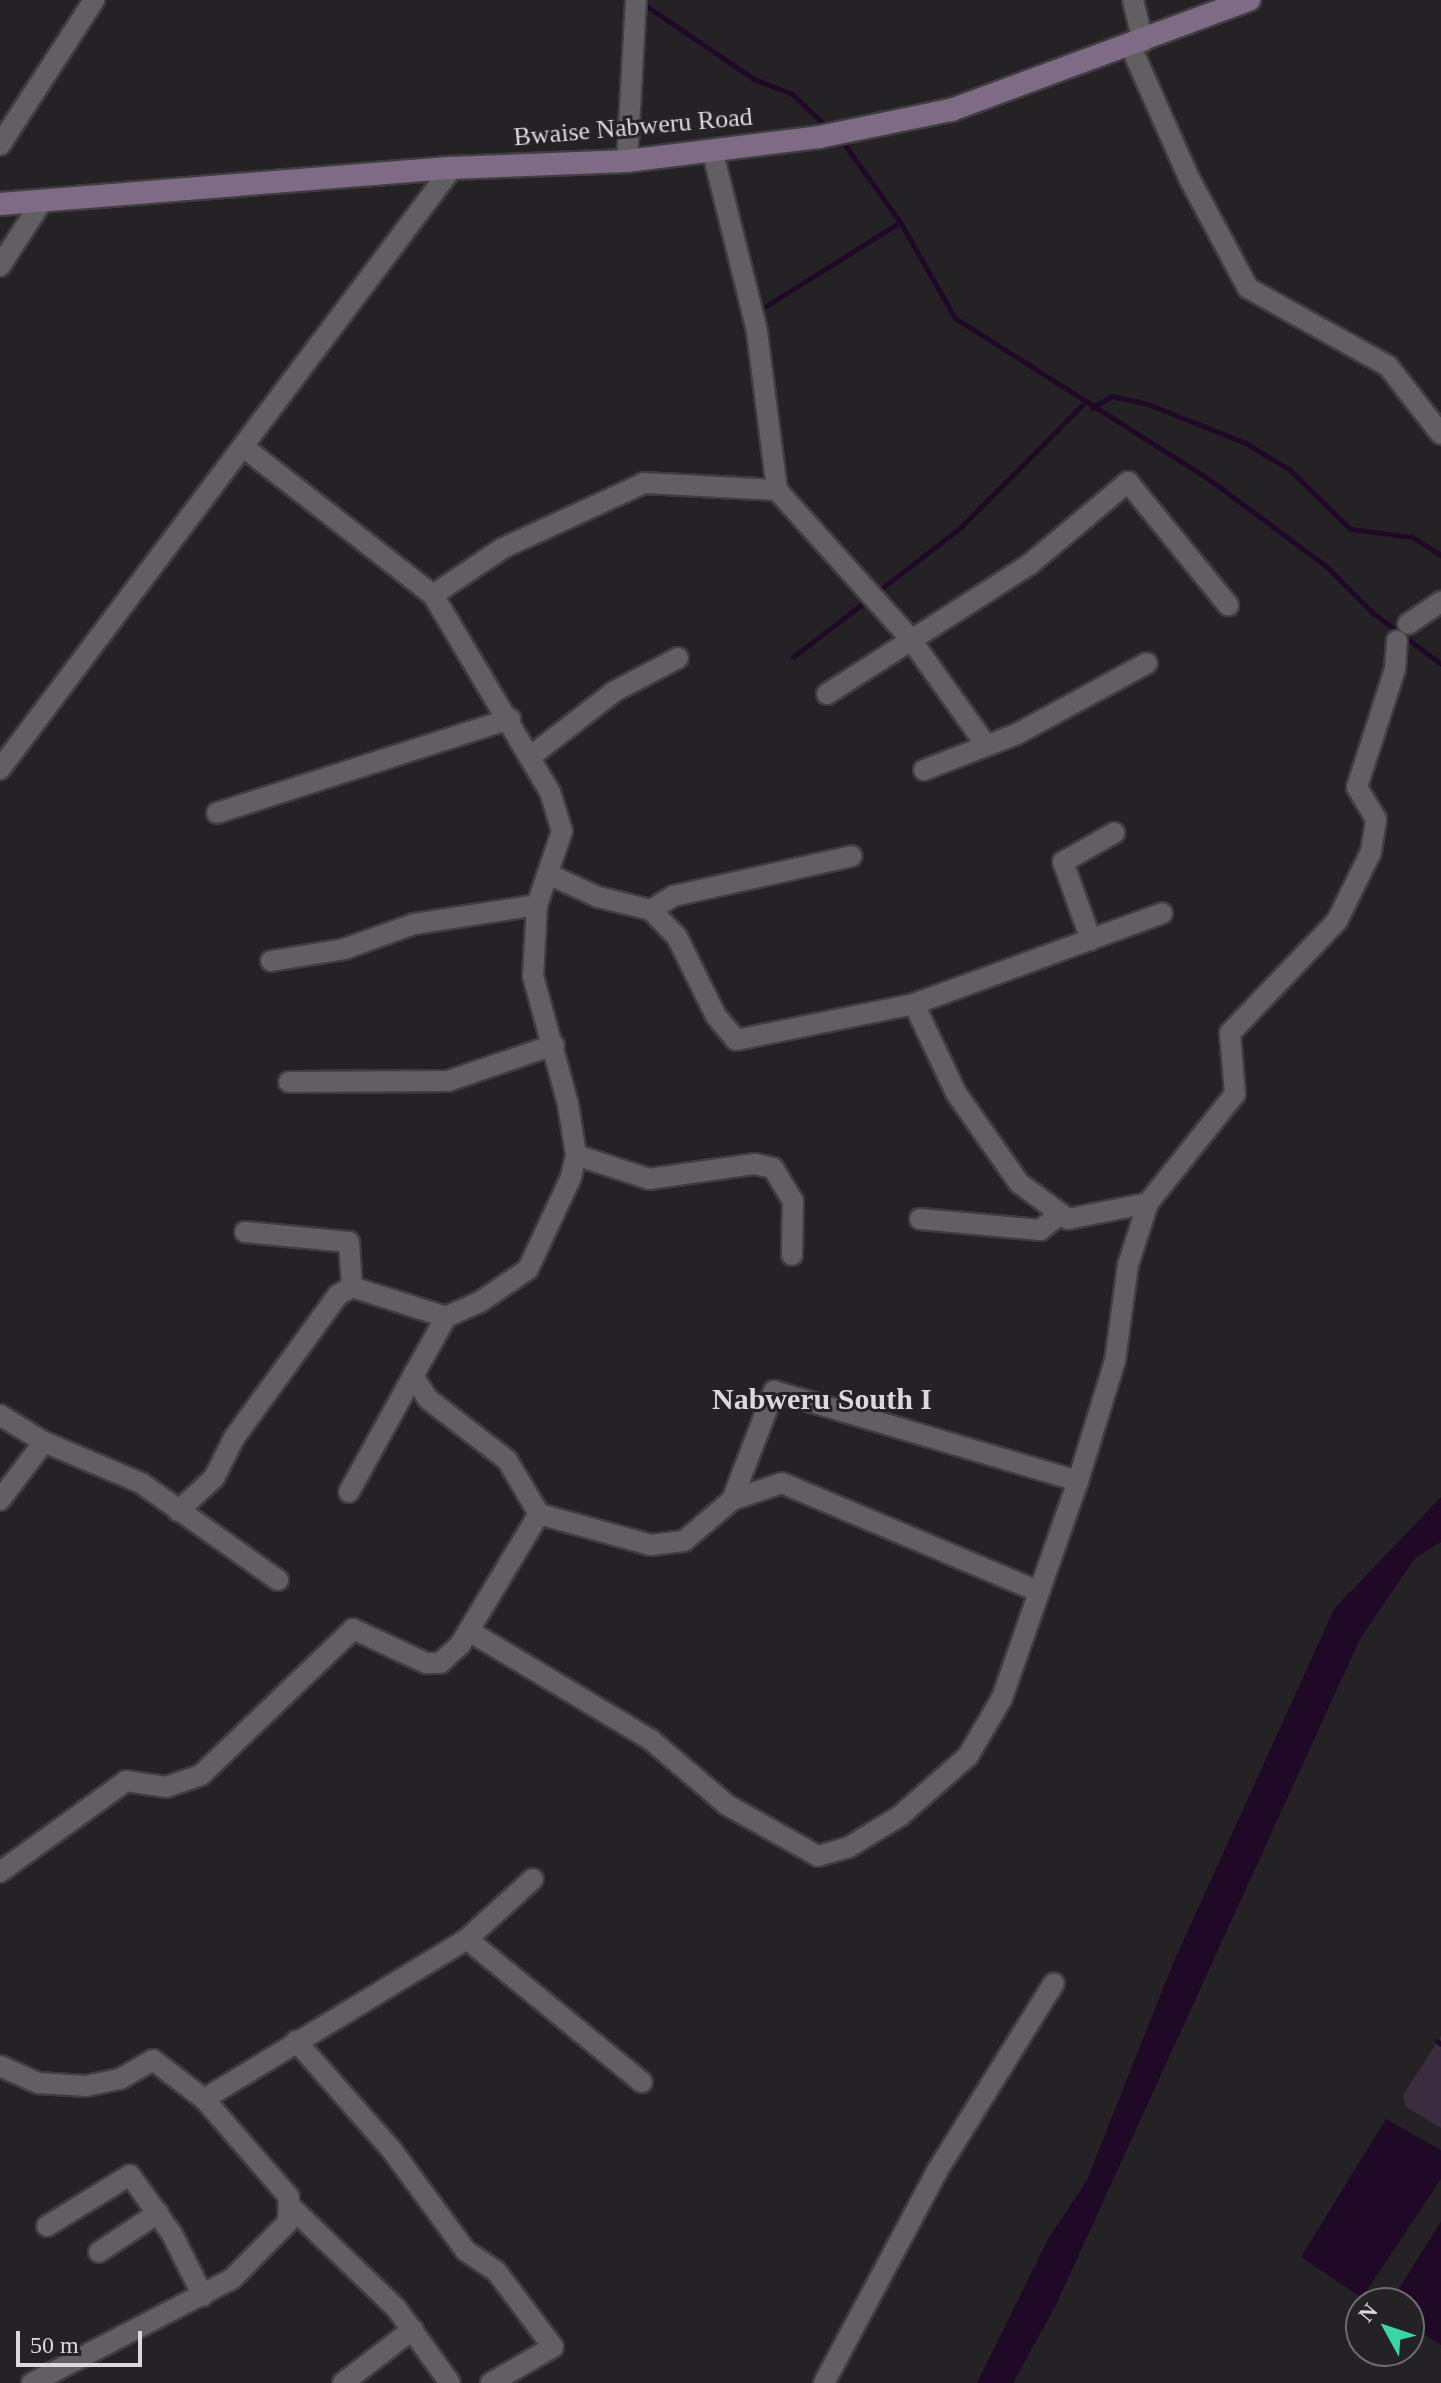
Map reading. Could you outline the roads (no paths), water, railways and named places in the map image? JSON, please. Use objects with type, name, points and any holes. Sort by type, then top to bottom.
[{"type":"main road","name":"Bwaise Nabweru Road","points":[[0,204],[39,206],[452,168],[627,161],[713,153],[951,110],[1137,44],[1249,0]]},
{"type":"street","points":[[0,145],[94,0]]},
{"type":"street","points":[[1133,0],[1137,44],[1189,178],[1248,288],[1388,366],[1441,434]]},
{"type":"street","points":[[627,161],[634,4]]},
{"type":"street","points":[[713,153],[757,331],[777,490],[909,637],[986,745]]},
{"type":"street","points":[[1,767],[246,449],[452,168]]},
{"type":"street","points":[[0,266],[39,206]]},
{"type":"street","points":[[246,449],[433,595],[531,756],[562,831],[537,905],[533,976],[554,1045],[576,1155],[571,1177],[528,1269],[506,1289],[446,1317],[349,1492]]},
{"type":"street","points":[[827,694],[909,637],[1030,564],[1128,482],[1228,605]]},
{"type":"street","points":[[433,595],[503,548],[644,483],[777,490]]},
{"type":"street","points":[[469,1631],[651,1740],[727,1805],[826,1857],[900,1816],[968,1756],[1002,1698],[1078,1481],[1115,1361],[1128,1265],[1148,1203],[1235,1094],[1230,1033],[1337,921],[1371,852],[1376,819],[1357,787],[1395,669],[1403,632],[1441,602]]},
{"type":"street","points":[[531,756],[615,691],[678,658]]},
{"type":"street","points":[[924,770],[986,745],[1147,663]]},
{"type":"street","points":[[217,813],[510,719]]},
{"type":"street","points":[[1091,940],[1063,860],[1114,833]]},
{"type":"street","points":[[651,910],[673,896],[852,856]]},
{"type":"street","points":[[548,874],[598,897],[651,910],[677,937],[716,1016],[736,1040],[914,1004],[1162,913]]},
{"type":"street","points":[[271,961],[344,949],[414,924],[537,905]]},
{"type":"street","points":[[914,1004],[999,1162],[1059,1215],[1079,1219],[1148,1203]]},
{"type":"street","points":[[289,1082],[448,1081],[554,1045]]},
{"type":"street","points":[[576,1155],[649,1179],[755,1164],[773,1168],[793,1201],[792,1255]]},
{"type":"street","points":[[920,1219],[1040,1230],[1059,1215]]},
{"type":"street","points":[[245,1232],[349,1242],[352,1287]]},
{"type":"street","points":[[178,1511],[214,1478],[242,1427],[338,1295],[352,1287],[446,1317]]},
{"type":"street","points":[[413,1376],[428,1399],[507,1460],[539,1514],[660,1547],[684,1541],[732,1500],[782,1483],[1038,1591]]},
{"type":"street","points":[[732,1500],[770,1396],[782,1389],[1078,1481]]},
{"type":"street","points":[[0,1415],[44,1442],[141,1483],[278,1580]]},
{"type":"street","points":[[0,1500],[44,1442]]},
{"type":"street","points":[[0,1872],[126,1781],[166,1787],[201,1775],[353,1629],[426,1663],[440,1663],[469,1631],[539,1514]]},
{"type":"street","points":[[204,2099],[467,1939],[533,1879]]},
{"type":"street","points":[[467,1939],[642,2082]]},
{"type":"street","points":[[824,2383],[937,2171],[1054,1983]]},
{"type":"street","points":[[296,2041],[391,2149],[466,2251],[496,2271],[553,2347],[491,2383]]},
{"type":"street","points":[[0,2066],[38,2083],[86,2086],[120,2079],[153,2060],[204,2099],[293,2209],[413,2329],[450,2383]]},
{"type":"street","points":[[47,2226],[130,2175],[158,2213],[203,2296]]},
{"type":"street","points":[[32,2383],[203,2296],[256,2256],[293,2209]]},
{"type":"street","points":[[99,2252],[158,2213]]},
{"type":"street","points":[[343,2383],[413,2329]]},
{"type":"waterway","points":[[642,3],[754,79],[792,94],[824,124]]},
{"type":"waterway","points":[[842,141],[900,222],[955,318],[1210,480],[1327,567],[1373,613],[1441,664]]},
{"type":"waterway","points":[[766,306],[900,222]]},
{"type":"waterway","points":[[1092,408],[1111,396],[1145,403],[1246,443],[1290,470],[1350,529],[1412,537],[1441,555]]},
{"type":"waterway","points":[[877,592],[961,527],[1084,403]]},
{"type":"waterway","points":[[793,657],[866,601]]},
{"type":"waterway","points":[[1437,2041],[1441,2044]]},
{"type":"district","name":"Nabweru South I","points":[[822,1399]]}]
